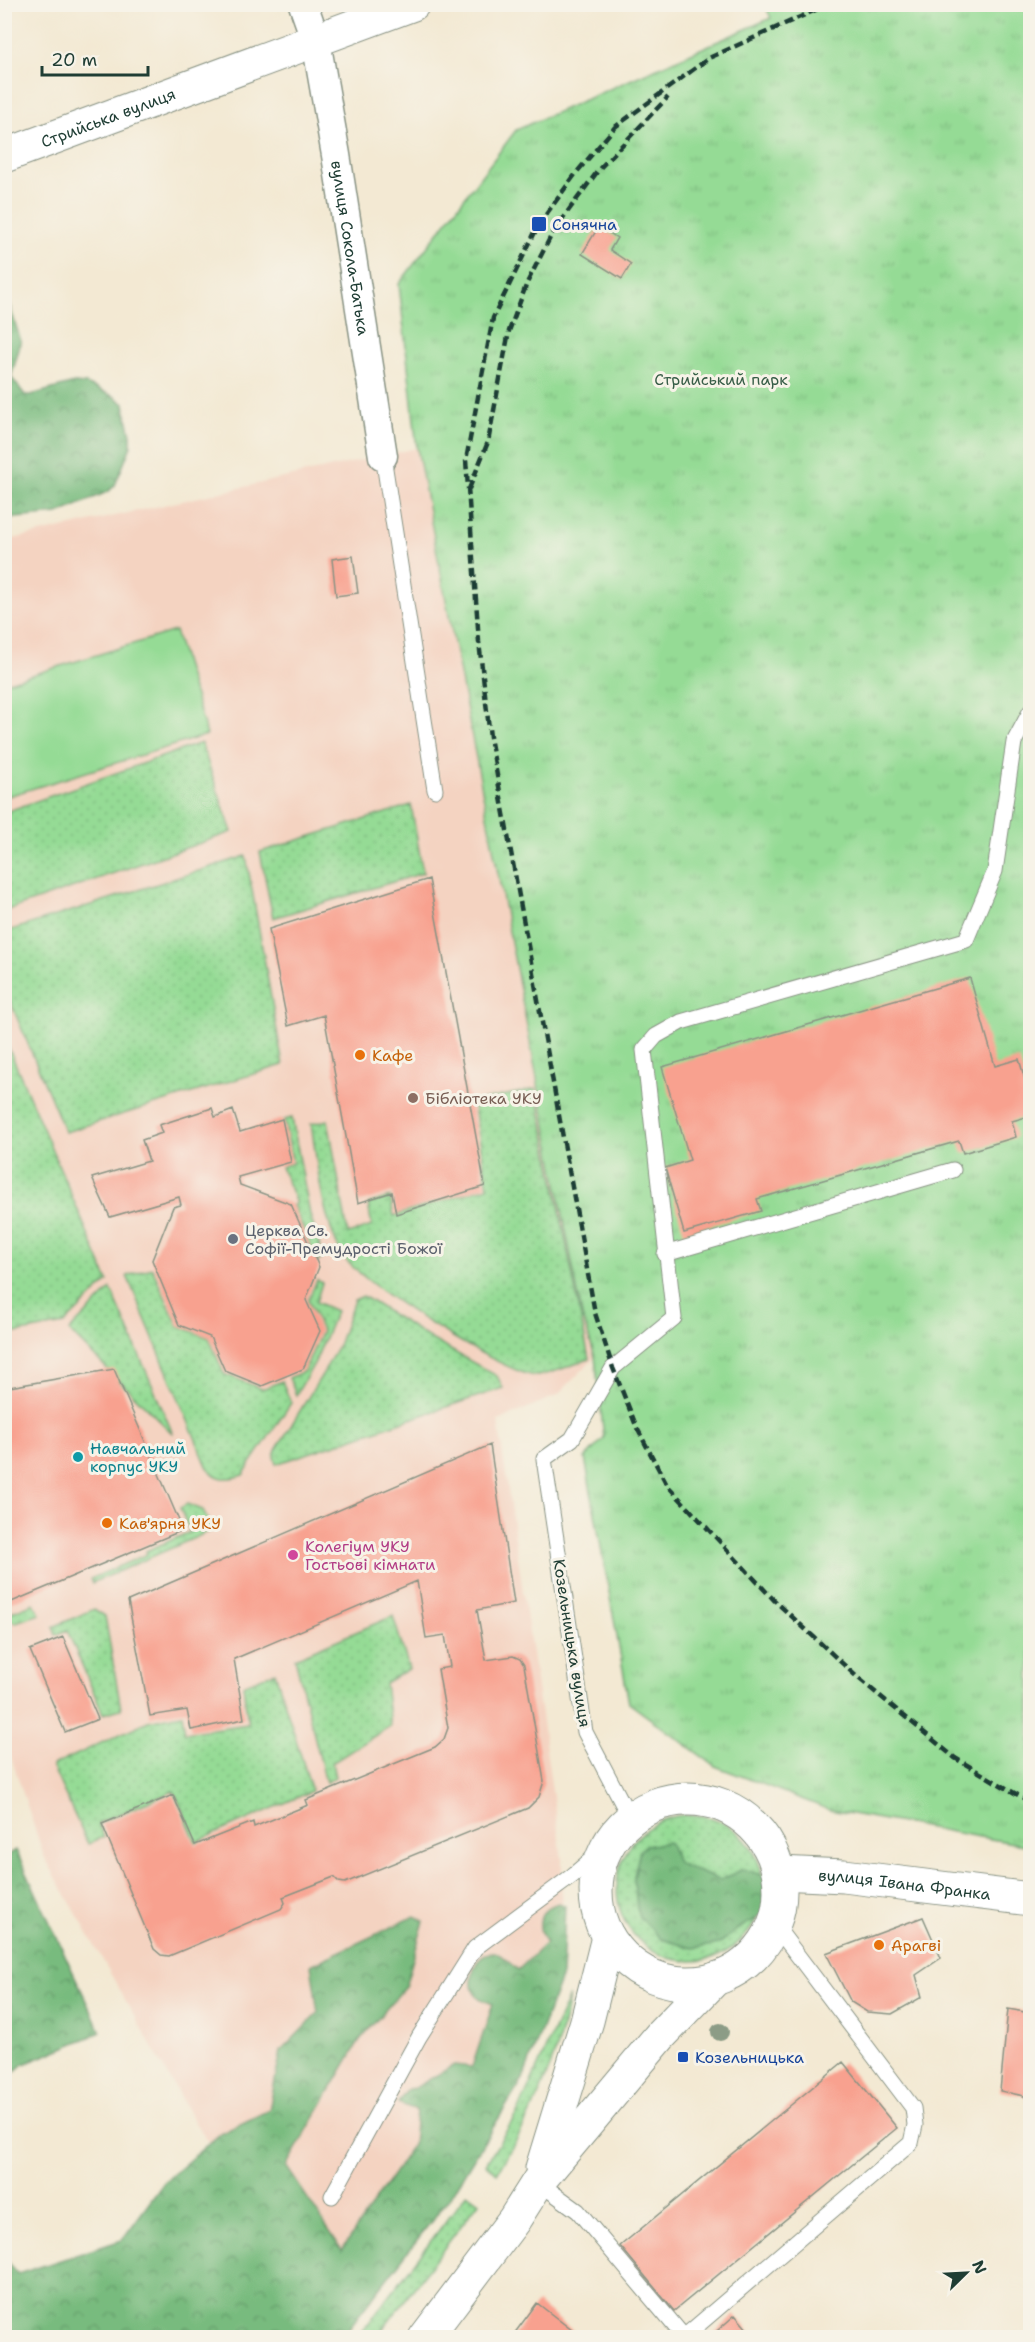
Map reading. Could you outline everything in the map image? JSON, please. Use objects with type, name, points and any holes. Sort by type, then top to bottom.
[{"type":"main road","name":"Стрийська вулиця","points":[[4,156],[414,4]]},
{"type":"main road","points":[[702,1799],[737,1812],[764,1838],[779,1873],[780,1899],[774,1924],[761,1948],[740,1967],[715,1979],[684,1983],[654,1977],[627,1961],[608,1937],[597,1908],[597,1877],[606,1847],[630,1818],[664,1801],[702,1799]]},
{"type":"main road","name":"вулиця Івана Франка","points":[[779,1873],[844,1876],[1030,1899]]},
{"type":"main road","points":[[538,2182],[587,2021],[608,1937]]},
{"type":"main road","points":[[425,2337],[514,2220],[538,2182],[661,2035],[715,1979]]},
{"type":"street","name":"вулиця Сокола-Батька","points":[[303,4],[316,41],[383,456]]},
{"type":"lane","points":[[383,456],[435,790]]},
{"type":"lane","points":[[953,1170],[665,1254],[644,1050],[656,1036],[681,1022],[966,940],[995,871],[1014,742],[1030,712]]},
{"type":"lane","name":"Козельницька вулиця","points":[[630,1818],[585,1732],[544,1459],[572,1438],[613,1368],[680,1314],[665,1254]]},
{"type":"lane","points":[[332,2196],[419,2037],[475,1948],[572,1876],[606,1847]]},
{"type":"lane","points":[[538,2182],[578,2211],[685,2337],[911,2143],[915,2125],[913,2108],[774,1924]]},
{"type":"shaded area","points":[[417,448],[582,1315],[595,1357],[558,1395],[498,1421],[562,1859],[561,1974],[350,2329],[195,2123],[44,1856],[5,1739],[4,541]]},
{"type":"green space","name":"Стрийський парк","points":[[765,5],[1030,5],[1030,1846],[830,1810],[715,1766],[629,1703],[585,1458],[604,1438],[595,1357],[582,1315],[417,448],[399,284],[516,130],[771,18]]},
{"type":"green space","points":[[5,291],[21,342],[11,377],[25,395],[74,383],[86,384],[115,397],[124,404],[131,435],[131,446],[115,485],[109,491],[58,514],[5,519]]},
{"type":"green space","points":[[175,631],[207,735],[5,797],[5,683]]},
{"type":"green space","points":[[201,743],[232,832],[5,911],[5,812]]},
{"type":"green space","points":[[411,805],[423,873],[273,918],[260,852]]},
{"type":"green space","points":[[246,856],[283,1065],[65,1132],[5,989],[5,932]]},
{"type":"green space","points":[[4,1037],[108,1281],[64,1324],[5,1335]]},
{"type":"green space","points":[[536,1089],[589,1359],[536,1376],[494,1360],[432,1324],[373,1284],[352,1266],[341,1253],[329,1222],[321,1190],[311,1124],[328,1120],[348,1234],[372,1226],[368,1204],[390,1197],[394,1216],[488,1187],[473,1102]]},
{"type":"green space","points":[[292,1118],[310,1215],[323,1257],[318,1262],[293,1205],[296,1203],[281,1167],[293,1163],[284,1120]]},
{"type":"green space","points":[[152,1268],[178,1326],[209,1338],[224,1374],[262,1389],[282,1381],[291,1403],[243,1475],[232,1478],[218,1477],[207,1466],[127,1276]]},
{"type":"green space","points":[[317,1280],[322,1283],[316,1302],[336,1311],[315,1362],[296,1395],[289,1378],[304,1371],[322,1331],[308,1300]]},
{"type":"green space","points":[[111,1289],[173,1434],[69,1331]]},
{"type":"green space","points":[[363,1296],[431,1339],[497,1376],[503,1388],[276,1464],[274,1457],[276,1450],[325,1370],[339,1343],[354,1300]]},
{"type":"green space","points":[[187,1504],[203,1510],[213,1530],[92,1583],[90,1579],[190,1532],[180,1508]]},
{"type":"green space","points":[[5,1603],[12,1612],[34,1603],[40,1614],[16,1622],[5,1620]]},
{"type":"green space","points":[[94,1609],[105,1616],[121,1709],[103,1714],[67,1630],[56,1635],[53,1627]]},
{"type":"green space","points":[[393,1616],[409,1669],[385,1683],[390,1726],[332,1763],[335,1777],[326,1783],[295,1658]]},
{"type":"green space","points":[[275,1672],[312,1791],[196,1842],[174,1791],[98,1823],[104,1837],[88,1844],[52,1766],[148,1721],[182,1714],[185,1733],[248,1724],[243,1685]]},
{"type":"green space","points":[[690,1815],[718,1820],[742,1836],[758,1860],[763,1888],[758,1916],[742,1940],[718,1956],[690,1961],[662,1956],[638,1940],[622,1916],[617,1888],[622,1860],[638,1836],[662,1820]]},
{"type":"green space","points":[[670,1843],[676,1861],[716,1879],[721,1880],[743,1869],[765,1876],[767,1884],[763,1915],[739,1928],[719,1944],[692,1948],[661,1939],[640,1917],[634,1877],[640,1850],[646,1846]]},
{"type":"green space","points":[[16,1850],[101,2032],[22,2065],[5,2080],[5,1857]]},
{"type":"green space","points":[[559,1903],[565,1906],[562,1975],[523,2079],[450,2197],[342,2337],[5,2337],[5,2260],[18,2274],[122,2240],[165,2181],[220,2134],[269,2110],[281,2051],[318,2013],[311,1965],[415,1916],[424,1921],[405,1987],[359,2041],[286,2166],[342,2250],[413,2144],[416,2110],[398,2103],[408,2089],[415,2088],[454,2065],[472,2067],[493,2004],[476,1995],[472,1987],[472,1976],[477,1962],[484,1955],[498,1953],[518,1970],[546,1943],[541,1931],[540,1919],[546,1910]]},
{"type":"green space","points":[[569,1996],[558,2043],[542,2088],[497,2173],[486,2164],[518,2112]]},
{"type":"green space","points":[[467,2193],[479,2202],[377,2337],[358,2337]]},
{"type":"building","points":[[599,226],[617,238],[610,250],[631,264],[622,279],[582,254]]},
{"type":"building","points":[[353,556],[358,593],[336,596],[332,559]]},
{"type":"building","points":[[429,879],[485,1186],[396,1214],[392,1192],[358,1203],[324,1015],[288,1026],[269,929]]},
{"type":"building","points":[[970,978],[995,1066],[1019,1059],[1030,1097],[1030,1116],[1012,1121],[1016,1137],[963,1153],[959,1141],[757,1199],[761,1211],[684,1233],[665,1168],[690,1160],[662,1067]]},
{"type":"building","name":"Церква Св. Софії-Премудрості Божої","points":[[212,1108],[215,1117],[233,1110],[240,1132],[282,1119],[291,1162],[238,1177],[240,1185],[291,1204],[319,1267],[306,1300],[320,1331],[303,1369],[262,1386],[225,1371],[210,1337],[179,1325],[152,1260],[173,1207],[181,1205],[179,1197],[110,1217],[92,1178],[149,1161],[142,1140],[162,1133],[159,1125]]},
{"type":"building","name":"Навчальний корпус УКУ","points":[[114,1369],[183,1530],[9,1603],[4,1594],[4,1388]]},
{"type":"building","points":[[490,1445],[514,1603],[477,1610],[486,1660],[513,1656],[520,1659],[524,1665],[544,1781],[539,1797],[528,1808],[345,1883],[339,1882],[334,1877],[283,1897],[285,1903],[281,1909],[169,1956],[161,1955],[154,1949],[102,1824],[173,1795],[195,1845],[253,1822],[254,1827],[308,1805],[306,1800],[435,1747],[444,1739],[448,1728],[438,1669],[450,1667],[445,1635],[426,1638],[417,1581],[234,1659],[244,1719],[191,1730],[187,1710],[150,1716],[128,1601]]},
{"type":"building","points":[[63,1637],[98,1719],[65,1732],[30,1650]]},
{"type":"building","points":[[923,1917],[941,1958],[916,1975],[922,1997],[892,2014],[867,2012],[851,2002],[826,1953]]},
{"type":"building","points":[[1008,2009],[1030,2013],[1030,2103],[1024,2096],[1000,2091]]},
{"type":"building","points":[[843,2062],[897,2128],[674,2311],[620,2246]]},
{"type":"building","points":[[537,2303],[582,2338],[511,2338]]},
{"type":"building","points":[[735,2315],[755,2338],[709,2338]]},
{"type":"railway","points":[[829,4],[709,58],[615,127],[577,172],[539,224],[493,318],[466,460],[479,642],[490,737],[595,1313],[613,1368],[637,1428],[667,1485],[774,1600],[857,1677],[955,1758],[1030,1802]]},
{"type":"railway","points":[[469,489],[488,442],[509,331],[527,283],[554,230],[600,168],[668,97]]},
{"type":"place","name":"Сонячна","points":[[539,224]]},
{"type":"place","name":"Кафе","points":[[360,1055]]},
{"type":"place","name":"Бібліотека УКУ","points":[[413,1098]]},
{"type":"place","name":"Церква Св. Софії-Премудрості Божої","points":[[233,1239]]},
{"type":"place","name":"Навчальний корпус УКУ","points":[[78,1457]]},
{"type":"place","name":"Кав'ярня УКУ","points":[[107,1523]]},
{"type":"place","name":"Колегіум УКУ Гостьові кімнати","points":[[293,1555]]},
{"type":"place","name":"Арагві","points":[[879,1945]]},
{"type":"place","name":"Козельницька","points":[[683,2057]]}]
